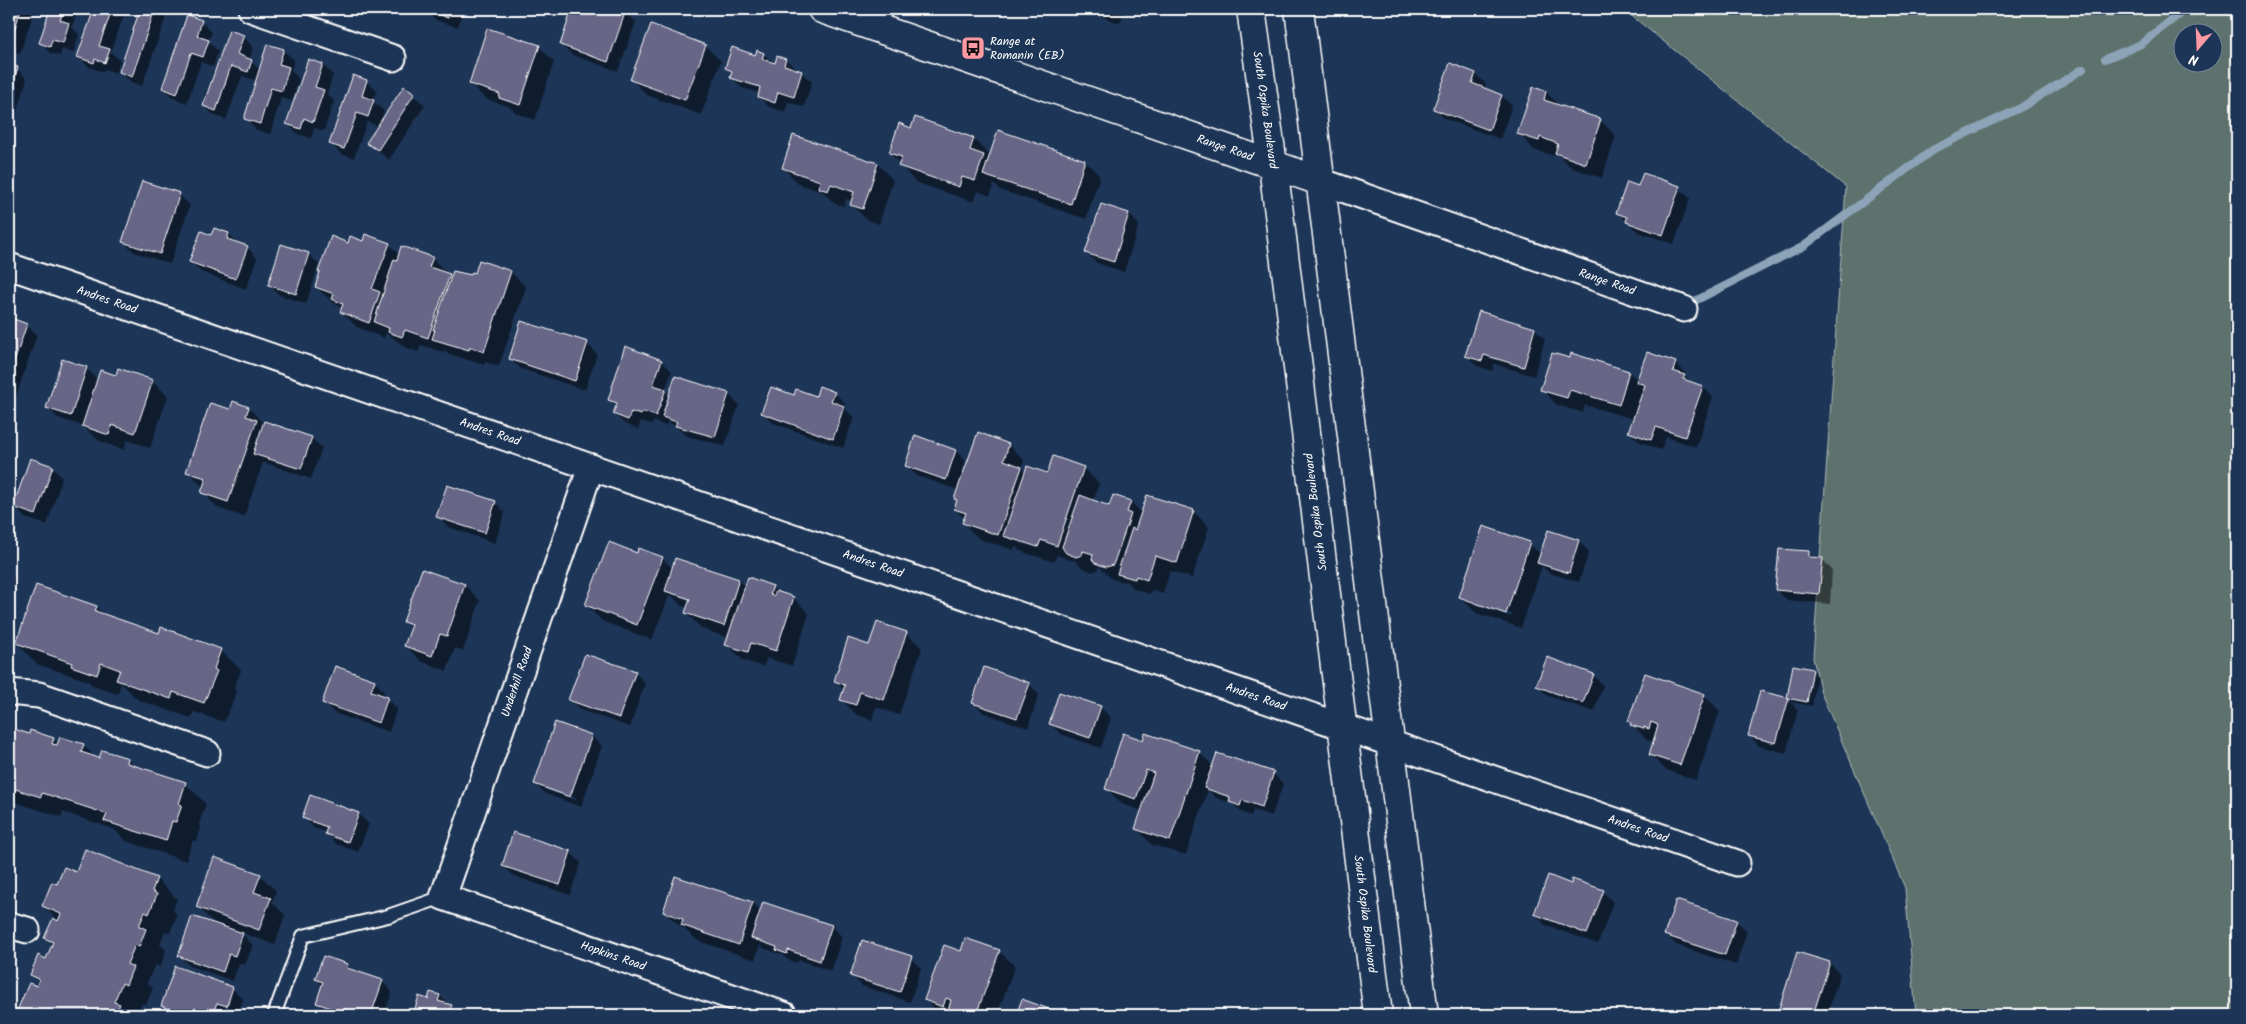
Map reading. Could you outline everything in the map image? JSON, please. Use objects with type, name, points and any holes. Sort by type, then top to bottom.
[{"type":"main road","name":"Range Road","points":[[822,9],[876,18],[1320,181]]},
{"type":"main road","name":"South Ospika Boulevard","points":[[1250,9],[1273,165],[1378,1015]]},
{"type":"main road","points":[[1299,9],[1424,1015]]},
{"type":"street","points":[[251,9],[393,58]]},
{"type":"street","name":"Range Road","points":[[1320,181],[1684,309]]},
{"type":"street","name":"Andres Road","points":[[9,266],[1737,863]]},
{"type":"street","name":"Underhill Road","points":[[442,897],[591,467]]},
{"type":"street","points":[[9,692],[39,695],[207,753]]},
{"type":"street","name":"Hopkins Road","points":[[442,897],[784,1015]]},
{"type":"lane","points":[[274,1015],[303,936],[388,916],[442,897]]},
{"type":"green space","points":[[1623,9],[2237,9],[2237,1015],[1916,1015],[1905,888],[1821,693],[1813,658],[1846,187]]},
{"type":"building","points":[[9,9],[21,9],[10,44],[9,43]]},
{"type":"building","points":[[50,9],[64,9],[60,20],[69,23],[63,43],[52,40],[50,47],[39,43]]},
{"type":"building","points":[[94,9],[112,9],[99,46],[110,49],[105,63],[95,59],[94,63],[77,57]]},
{"type":"building","points":[[140,9],[155,9],[132,77],[119,72]]},
{"type":"building","points":[[423,9],[451,9],[448,18]]},
{"type":"building","points":[[572,9],[626,10],[608,62],[560,45]]},
{"type":"building","points":[[187,15],[202,20],[197,36],[209,40],[203,57],[191,53],[177,94],[162,88]]},
{"type":"building","points":[[651,24],[706,45],[685,100],[630,80]]},
{"type":"building","points":[[487,28],[540,45],[520,105],[499,98],[500,94],[469,84]]},
{"type":"building","points":[[229,30],[244,35],[237,54],[252,60],[248,72],[231,66],[216,111],[203,106]]},
{"type":"building","points":[[267,44],[284,49],[279,64],[289,67],[282,91],[271,88],[260,124],[244,119]]},
{"type":"building","points":[[732,47],[755,55],[757,50],[764,53],[762,59],[775,63],[777,56],[786,59],[784,65],[802,71],[794,97],[778,92],[775,103],[758,97],[760,87],[730,78],[732,71],[725,68]]},
{"type":"building","points":[[308,59],[323,64],[315,87],[324,90],[313,122],[304,118],[301,129],[286,124]]},
{"type":"building","points":[[1450,63],[1476,73],[1472,83],[1502,95],[1489,130],[1433,109]]},
{"type":"building","points":[[9,65],[18,67],[9,97]]},
{"type":"building","points":[[353,75],[367,80],[362,96],[374,100],[368,117],[357,113],[344,149],[329,144]]},
{"type":"building","points":[[404,86],[415,93],[378,150],[366,143]]},
{"type":"building","points":[[1533,87],[1546,91],[1544,100],[1601,119],[1586,164],[1555,153],[1558,144],[1540,137],[1539,141],[1517,134]]},
{"type":"building","points":[[915,117],[974,138],[970,150],[984,155],[975,181],[962,177],[959,187],[898,166],[902,157],[889,153],[899,123],[911,128]]},
{"type":"building","points":[[998,130],[1085,160],[1071,204],[983,175]]},
{"type":"building","points":[[793,135],[878,163],[863,209],[850,205],[854,192],[831,184],[828,191],[818,188],[820,181],[782,168]]},
{"type":"building","points":[[1643,173],[1680,186],[1663,235],[1626,222],[1627,217],[1616,213],[1627,182],[1638,186]]},
{"type":"building","points":[[142,181],[180,193],[160,254],[122,242]]},
{"type":"building","points":[[1101,204],[1129,213],[1114,262],[1085,253]]},
{"type":"building","points":[[214,228],[229,233],[227,239],[248,246],[236,279],[189,262],[201,231],[211,235]]},
{"type":"building","points":[[365,234],[390,243],[372,289],[380,292],[369,323],[340,312],[343,304],[332,299],[334,294],[315,287],[320,272],[318,272],[331,236],[348,243],[350,236],[363,241]]},
{"type":"building","points":[[281,244],[309,253],[296,294],[268,285]]},
{"type":"building","points":[[401,246],[433,257],[429,267],[450,274],[428,338],[405,330],[402,337],[388,332],[389,328],[374,322],[394,259],[397,260]]},
{"type":"building","points":[[479,260],[511,271],[484,352],[470,347],[469,350],[432,339],[435,330],[433,330],[453,271],[471,275],[472,272],[475,273]]},
{"type":"building","points":[[1479,311],[1535,328],[1524,367],[1484,355],[1482,361],[1465,356]]},
{"type":"building","points":[[9,317],[27,324],[9,377]]},
{"type":"building","points":[[521,321],[588,342],[575,381],[509,359]]},
{"type":"building","points":[[625,346],[662,360],[653,385],[666,389],[656,416],[643,412],[641,415],[631,412],[628,420],[613,414],[617,403],[608,400]]},
{"type":"building","points":[[1647,352],[1676,362],[1673,371],[1685,375],[1683,379],[1703,386],[1685,437],[1656,427],[1651,440],[1628,432],[1645,385],[1636,382]]},
{"type":"building","points":[[1552,353],[1570,358],[1571,353],[1629,371],[1619,405],[1570,390],[1567,398],[1540,390]]},
{"type":"building","points":[[62,359],[87,367],[71,416],[46,408]]},
{"type":"building","points":[[118,368],[153,380],[135,433],[112,425],[109,435],[82,426],[100,370],[116,375]]},
{"type":"building","points":[[675,376],[729,393],[715,437],[675,426],[677,422],[662,417]]},
{"type":"building","points":[[819,386],[835,392],[831,401],[844,406],[833,439],[761,413],[771,387],[794,395],[796,389],[816,396]]},
{"type":"building","points":[[233,401],[249,407],[246,416],[257,420],[228,502],[201,493],[206,478],[186,472],[210,403],[230,409]]},
{"type":"building","points":[[264,421],[312,437],[301,469],[253,454]]},
{"type":"building","points":[[978,432],[1009,444],[1004,460],[1022,467],[998,535],[962,523],[966,513],[954,509],[957,500],[954,499]]},
{"type":"building","points":[[915,435],[956,450],[946,480],[905,466]]},
{"type":"building","points":[[1053,456],[1084,467],[1057,546],[1041,540],[1038,547],[1003,536],[1027,466],[1047,473]]},
{"type":"building","points":[[30,458],[53,466],[36,515],[13,507]]},
{"type":"building","points":[[447,485],[496,501],[485,533],[436,517]]},
{"type":"building","points":[[1080,495],[1109,506],[1113,495],[1131,501],[1127,512],[1131,514],[1113,565],[1106,567],[1095,563],[1092,559],[1093,554],[1083,551],[1082,555],[1076,557],[1066,553],[1062,547]]},
{"type":"building","points":[[1147,495],[1194,510],[1177,563],[1155,556],[1147,580],[1136,576],[1135,579],[1117,574],[1132,528],[1135,530]]},
{"type":"building","points":[[1483,526],[1530,542],[1506,614],[1459,597]]},
{"type":"building","points":[[1548,530],[1579,540],[1569,573],[1537,563]]},
{"type":"building","points":[[609,542],[637,553],[638,548],[663,557],[637,625],[585,605]]},
{"type":"building","points":[[1779,549],[1809,551],[1809,557],[1823,558],[1819,594],[1775,590]]},
{"type":"building","points":[[675,558],[739,579],[724,626],[685,613],[690,599],[665,591]]},
{"type":"building","points":[[422,569],[465,584],[447,636],[440,634],[432,656],[404,646],[412,625],[403,622]]},
{"type":"building","points":[[748,577],[773,586],[770,594],[774,596],[776,591],[794,597],[776,651],[751,643],[748,652],[725,645]]},
{"type":"building","points":[[36,585],[97,606],[95,611],[159,633],[161,627],[221,649],[214,669],[217,671],[204,703],[173,692],[171,699],[116,680],[120,670],[101,663],[97,675],[71,666],[72,663],[16,643]]},
{"type":"building","points":[[877,622],[907,632],[884,700],[860,692],[856,705],[840,700],[845,685],[834,681],[848,638],[869,645]]},
{"type":"building","points":[[585,654],[636,671],[619,718],[568,700]]},
{"type":"building","points":[[1547,657],[1594,674],[1583,703],[1536,686]]},
{"type":"building","points":[[1793,665],[1813,669],[1807,702],[1787,698]]},
{"type":"building","points":[[335,666],[375,680],[371,691],[388,697],[379,723],[322,703]]},
{"type":"building","points":[[984,667],[1030,683],[1017,718],[972,703]]},
{"type":"building","points":[[1645,673],[1705,694],[1680,765],[1649,755],[1658,725],[1651,722],[1649,729],[1644,727],[1644,729],[1630,725],[1631,723],[1628,721]]},
{"type":"building","points":[[1760,691],[1789,698],[1776,743],[1748,736]]},
{"type":"building","points":[[1059,692],[1101,706],[1090,738],[1049,724]]},
{"type":"building","points":[[555,722],[592,735],[570,797],[534,784]]},
{"type":"building","points":[[9,727],[29,734],[30,730],[54,738],[52,744],[57,745],[60,737],[84,744],[81,752],[99,758],[102,750],[128,758],[127,763],[186,782],[179,804],[182,805],[176,822],[172,821],[166,841],[104,821],[107,814],[42,793],[41,797],[9,787]]},
{"type":"building","points":[[1123,733],[1143,740],[1145,733],[1200,751],[1170,841],[1135,829],[1154,773],[1146,770],[1136,799],[1105,789]]},
{"type":"building","points":[[1217,753],[1274,772],[1262,807],[1242,800],[1240,806],[1229,802],[1230,797],[1204,788]]},
{"type":"building","points":[[310,795],[359,813],[348,842],[325,834],[327,827],[302,818]]},
{"type":"building","points":[[513,832],[571,851],[560,885],[502,866]]},
{"type":"building","points":[[85,849],[157,878],[152,891],[157,894],[149,914],[145,912],[139,926],[146,929],[139,947],[135,945],[127,964],[133,967],[126,985],[122,983],[114,1002],[120,1004],[115,1015],[20,1015],[16,1013],[29,983],[37,986],[39,979],[30,975],[38,955],[46,959],[53,942],[44,938],[53,918],[58,921],[61,914],[42,906],[52,882],[57,884],[64,867],[76,872]]},
{"type":"building","points":[[214,857],[261,874],[254,892],[271,898],[259,930],[196,907]]},
{"type":"building","points":[[1548,875],[1571,884],[1572,879],[1604,890],[1587,934],[1534,914]]},
{"type":"building","points":[[675,876],[753,902],[739,945],[681,925],[683,919],[663,912]]},
{"type":"building","points":[[1676,900],[1737,920],[1725,955],[1664,935]]},
{"type":"building","points":[[763,902],[832,925],[820,961],[788,950],[787,954],[776,950],[777,947],[751,938]]},
{"type":"building","points":[[192,916],[243,933],[235,956],[229,954],[223,972],[178,956]]},
{"type":"building","points":[[965,938],[1000,950],[976,1015],[947,1015],[951,1000],[946,998],[943,1007],[924,1000],[944,945],[961,951]]},
{"type":"building","points":[[862,940],[912,956],[900,992],[850,976]]},
{"type":"building","points":[[1797,952],[1830,962],[1813,1015],[1777,1015]]},
{"type":"building","points":[[323,956],[348,964],[347,968],[383,980],[371,1015],[351,1015],[316,1003],[323,982],[315,979]]},
{"type":"building","points":[[175,966],[233,987],[227,1006],[217,1003],[212,1015],[189,1015],[161,1006]]},
{"type":"building","points":[[430,992],[440,995],[438,1001],[452,1005],[448,1015],[413,1015],[419,996],[428,999]]},
{"type":"building","points":[[1022,999],[1065,1015],[1016,1015]]},
{"type":"waterway","points":[[2105,59],[2141,44],[2186,9]]},
{"type":"waterway","points":[[1687,305],[1804,246],[1934,149],[2022,107],[2083,69]]},
{"type":"place","name":"Range at Romanin (EB)","points":[[973,48]]}]
